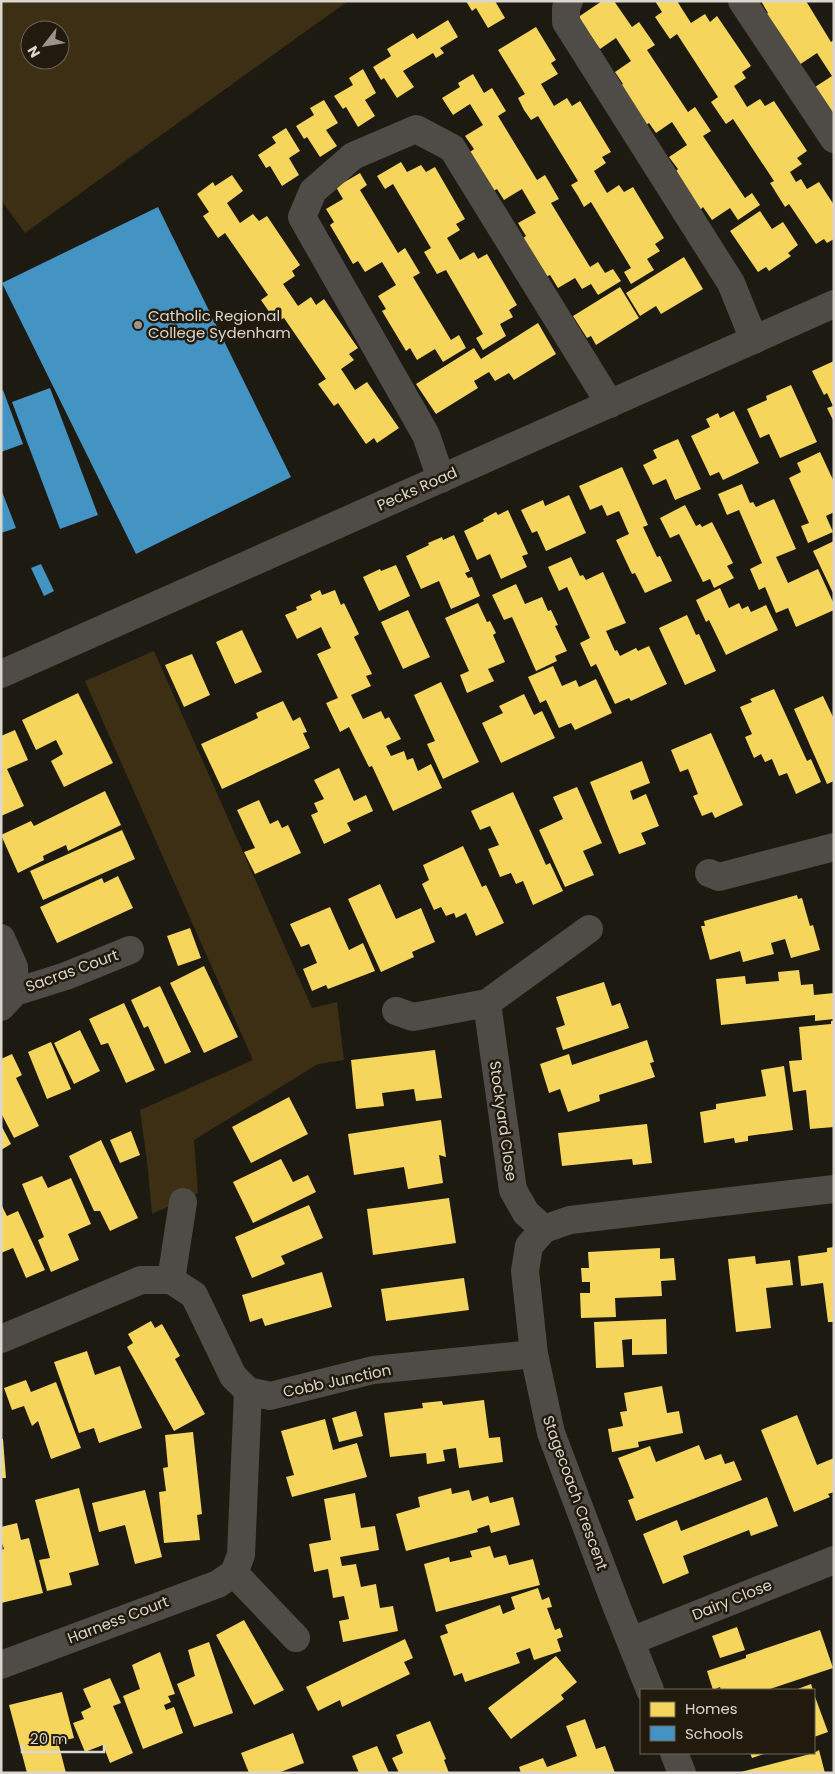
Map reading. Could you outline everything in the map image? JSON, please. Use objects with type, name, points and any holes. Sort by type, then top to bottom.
[{"type":"street","points":[[569,1],[566,8],[566,22],[731,283],[754,340]]},
{"type":"street","points":[[742,1],[834,139]]},
{"type":"street","points":[[441,478],[426,435],[302,217],[313,191],[353,156],[416,129],[452,148],[610,404]]},
{"type":"street","name":"Pecks Road","points":[[1,674],[834,304]]},
{"type":"street","points":[[710,873],[719,877],[834,847]]},
{"type":"street","points":[[396,1011],[413,1017],[487,1003],[589,929]]},
{"type":"street","name":"Sacras Court","points":[[1,938],[14,966],[8,1000]]},
{"type":"street","name":"Sacras Court","points":[[8,1000],[130,950]]},
{"type":"street","name":"Stockyard Close","points":[[487,1003],[513,1190],[526,1213],[544,1229]]},
{"type":"street","points":[[544,1229],[570,1220],[834,1189]]},
{"type":"street","points":[[171,1280],[183,1202]]},
{"type":"street","name":"Stagecoach Crescent","points":[[544,1229],[529,1246],[525,1271],[534,1354],[551,1433],[650,1689]]},
{"type":"street","points":[[1,1339],[141,1280],[171,1280],[194,1294],[233,1376],[248,1391],[241,1555],[234,1573],[296,1638]]},
{"type":"street","name":"Cobb Junction","points":[[248,1391],[270,1396],[373,1370],[534,1354]]},
{"type":"street","name":"Dairy Close","points":[[631,1641],[834,1560]]},
{"type":"street","name":"Harness Court","points":[[1,1665],[218,1584],[234,1573]]},
{"type":"street","points":[[674,1754],[682,1773]]},
{"type":"shaded area","points":[[1,1],[348,1],[25,233],[1,200]]},
{"type":"shaded area","points":[[154,651],[312,1008],[337,1002],[344,1060],[318,1064],[194,1140],[198,1193],[152,1214],[140,1110],[253,1060],[85,681]]},
{"type":"building: Homes","points":[[466,1],[495,1],[505,18],[488,28],[476,8],[472,11]]},
{"type":"building: Homes","points":[[602,1],[614,1],[632,27],[639,22],[655,45],[647,50],[688,112],[695,107],[711,131],[703,136],[745,198],[752,193],[760,205],[738,220],[730,208],[712,220],[703,207],[700,210],[675,172],[678,169],[669,157],[687,145],[672,122],[656,133],[649,123],[644,126],[618,87],[623,84],[615,72],[631,61],[616,38],[600,49],[591,36],[574,20]]},
{"type":"building: Homes","points":[[655,1],[677,1],[691,23],[705,14],[710,22],[717,16],[751,66],[742,72],[746,78],[734,86],[747,107],[760,99],[765,106],[774,101],[807,151],[797,158],[802,164],[790,172],[796,182],[801,179],[807,189],[819,182],[834,205],[834,239],[827,243],[824,239],[816,244],[789,204],[785,207],[770,183],[774,181],[733,119],[726,124],[711,102],[718,97],[677,34],[670,39],[655,17],[662,12]]},
{"type":"building: Homes","points":[[761,1],[806,1],[831,42],[834,40],[834,126],[815,87],[832,76],[817,53],[799,65],[763,16],[768,13]]},
{"type":"building: Homes","points":[[448,20],[458,37],[440,48],[444,53],[436,58],[433,53],[403,71],[414,87],[397,98],[384,78],[381,80],[373,67],[391,56],[387,49],[413,33],[417,39]]},
{"type":"building: Homes","points":[[536,27],[556,60],[551,63],[558,74],[541,84],[554,106],[567,98],[572,106],[580,101],[611,152],[602,157],[606,163],[594,171],[607,193],[619,185],[624,192],[633,187],[664,238],[655,244],[660,251],[647,259],[654,270],[631,284],[624,272],[631,268],[591,202],[584,207],[571,185],[578,181],[538,116],[531,120],[524,110],[518,98],[525,94],[498,50]]},
{"type":"building: Homes","points":[[363,69],[376,93],[365,100],[375,116],[358,127],[346,107],[343,109],[334,96],[353,85],[349,78]]},
{"type":"building: Homes","points":[[473,74],[484,93],[492,88],[506,111],[498,116],[537,180],[545,175],[559,199],[551,203],[590,267],[598,262],[605,273],[613,269],[621,281],[598,295],[591,284],[582,289],[575,278],[558,288],[550,275],[546,277],[523,238],[526,236],[518,223],[536,213],[522,189],[504,200],[497,189],[493,191],[470,152],[474,149],[465,136],[483,125],[470,104],[453,115],[442,98],[460,87],[458,83]]},
{"type":"building: Homes","points":[[324,100],[338,123],[326,130],[337,146],[320,157],[307,137],[304,139],[296,126],[314,115],[310,108]]},
{"type":"building: Homes","points":[[286,128],[300,151],[289,158],[299,175],[282,186],[270,166],[266,168],[258,155],[276,143],[272,137]]},
{"type":"building: Homes","points":[[401,162],[407,172],[421,165],[426,172],[435,167],[465,219],[456,224],[460,230],[447,238],[460,260],[474,252],[478,259],[487,254],[517,305],[509,310],[513,317],[500,324],[506,336],[483,350],[476,338],[483,334],[446,270],[437,274],[424,252],[431,248],[393,184],[385,189],[377,176]]},
{"type":"building: Homes","points":[[360,173],[367,185],[360,190],[398,253],[405,248],[420,273],[413,277],[451,340],[459,335],[466,348],[443,362],[435,349],[417,360],[410,348],[406,351],[382,311],[386,309],[378,296],[396,285],[382,262],[365,272],[358,261],[353,264],[330,225],[334,222],[326,209],[343,199],[336,187]]},
{"type":"building: Homes","points":[[232,175],[243,191],[227,203],[240,223],[253,214],[259,221],[267,216],[300,265],[292,271],[295,276],[283,284],[298,306],[311,297],[316,305],[324,299],[358,348],[349,354],[354,360],[341,369],[355,390],[367,382],[399,428],[377,443],[374,438],[366,444],[338,403],[334,406],[318,384],[326,379],[284,318],[276,322],[261,300],[268,295],[225,233],[218,238],[203,216],[209,212],[197,194],[213,182],[215,186]]},
{"type":"building: Homes","points":[[760,211],[772,229],[783,222],[798,245],[788,253],[791,256],[769,271],[766,267],[758,272],[730,231]]},
{"type":"building: Homes","points":[[684,257],[703,289],[661,314],[656,306],[640,316],[626,293]]},
{"type":"building: Homes","points":[[620,287],[639,318],[596,345],[591,336],[587,338],[573,316]]},
{"type":"building: Homes","points":[[538,323],[556,354],[514,380],[509,373],[495,381],[489,372],[474,381],[478,388],[436,414],[416,384],[474,348],[481,359]]},
{"type":"building: Homes","points":[[834,361],[834,422],[827,408],[833,406],[827,393],[824,395],[812,371]]},
{"type":"building: Homes","points":[[791,385],[817,442],[780,458],[769,434],[760,438],[747,409],[767,400],[766,396]]},
{"type":"building: Homes","points":[[734,411],[759,463],[723,480],[719,472],[710,476],[691,436],[710,427],[706,419],[718,413],[720,418]]},
{"type":"building: Homes","points":[[678,439],[701,489],[675,500],[666,479],[653,485],[643,465],[657,458],[653,450]]},
{"type":"building: Homes","points":[[820,452],[834,482],[834,512],[826,516],[833,532],[808,543],[801,526],[809,523],[789,478],[801,472],[797,463]]},
{"type":"building: Homes","points":[[622,467],[648,525],[643,527],[657,557],[660,556],[672,581],[645,593],[635,573],[632,574],[616,540],[629,534],[619,511],[607,516],[602,505],[590,510],[579,486]]},
{"type":"building: Homes","points":[[742,484],[750,503],[753,502],[756,507],[774,499],[796,549],[776,557],[788,583],[818,569],[834,604],[834,610],[796,627],[788,608],[776,613],[765,587],[759,590],[750,569],[762,563],[739,510],[727,515],[718,494]]},
{"type":"building: Homes","points":[[569,495],[586,533],[546,551],[537,531],[532,533],[521,510],[543,500],[545,506]]},
{"type":"building: Homes","points":[[685,505],[696,526],[700,524],[702,527],[712,522],[733,563],[727,566],[734,578],[714,588],[710,579],[703,582],[679,534],[670,538],[660,518]]},
{"type":"building: Homes","points":[[508,510],[528,554],[522,556],[527,567],[501,579],[490,554],[477,560],[464,531],[484,521],[483,519],[496,512],[498,515]]},
{"type":"building: Homes","points":[[454,535],[470,571],[465,573],[468,578],[472,577],[480,596],[451,609],[439,581],[421,589],[406,556],[429,545],[428,543],[442,537],[443,540]]},
{"type":"building: Homes","points":[[834,541],[834,595],[813,551]]},
{"type":"building: Homes","points":[[571,557],[580,576],[583,575],[586,580],[603,572],[626,623],[606,631],[615,651],[617,650],[620,656],[636,648],[638,651],[649,646],[667,684],[631,701],[629,698],[615,704],[596,664],[591,667],[580,643],[590,638],[567,587],[559,591],[548,567]]},
{"type":"building: Homes","points":[[396,565],[410,596],[379,611],[363,577],[380,569],[381,571]]},
{"type":"building: Homes","points":[[516,584],[525,604],[542,597],[548,611],[551,610],[558,625],[555,626],[567,651],[555,656],[557,661],[536,671],[512,617],[504,620],[492,595]]},
{"type":"building: Homes","points":[[720,588],[729,608],[739,603],[742,609],[748,606],[751,612],[766,605],[778,630],[726,655],[709,620],[706,622],[696,600]]},
{"type":"building: Homes","points":[[320,590],[322,595],[335,590],[341,605],[344,603],[359,634],[354,637],[372,674],[366,676],[371,686],[351,695],[363,719],[381,711],[385,719],[389,717],[401,739],[386,746],[391,756],[404,751],[407,760],[413,758],[418,771],[431,764],[442,788],[393,811],[372,766],[369,767],[349,727],[340,732],[326,703],[338,698],[317,654],[331,648],[321,627],[297,639],[285,615],[297,610],[296,607],[312,600],[310,595]]},
{"type":"building: Homes","points":[[478,603],[487,622],[490,621],[496,633],[493,635],[505,662],[488,669],[494,681],[467,693],[460,675],[469,671],[445,618]]},
{"type":"building: Homes","points":[[408,610],[430,657],[403,669],[381,622]]},
{"type":"building: Homes","points":[[687,615],[696,635],[699,634],[716,671],[685,685],[659,628]]},
{"type":"building: Homes","points":[[242,630],[262,672],[235,684],[216,642]]},
{"type":"building: Homes","points":[[192,654],[210,695],[184,707],[165,665]]},
{"type":"building: Homes","points":[[553,666],[562,686],[576,680],[579,687],[596,679],[612,713],[575,730],[571,723],[559,728],[546,700],[540,703],[528,677]]},
{"type":"building: Homes","points":[[441,682],[479,762],[443,779],[427,744],[435,741],[414,695]]},
{"type":"building: Homes","points":[[774,689],[807,761],[811,759],[821,782],[796,794],[787,773],[779,776],[772,759],[765,762],[761,754],[754,758],[745,737],[752,734],[740,707],[752,702],[750,699]]},
{"type":"building: Homes","points":[[78,693],[113,763],[64,787],[51,761],[63,754],[56,740],[36,750],[22,720]]},
{"type":"building: Homes","points":[[524,694],[534,715],[542,711],[555,738],[501,763],[482,723],[503,713],[499,706]]},
{"type":"building: Homes","points":[[823,696],[834,719],[834,781],[827,784],[794,709]]},
{"type":"building: Homes","points":[[283,701],[293,721],[300,717],[307,732],[303,733],[310,748],[222,789],[201,744],[258,718],[256,713]]},
{"type":"building: Homes","points":[[15,730],[28,760],[7,769],[24,806],[1,816],[1,736]]},
{"type":"building: Homes","points":[[711,733],[743,805],[715,818],[712,812],[702,816],[693,796],[698,794],[688,769],[680,772],[671,750]]},
{"type":"building: Homes","points":[[642,761],[650,783],[630,791],[633,800],[646,794],[659,826],[641,833],[646,844],[619,854],[590,782]]},
{"type":"building: Homes","points":[[339,768],[354,801],[366,795],[373,811],[347,823],[351,831],[324,844],[311,815],[318,812],[314,803],[324,799],[314,780]]},
{"type":"building: Homes","points":[[577,787],[602,843],[583,851],[594,875],[565,887],[539,830],[563,819],[553,797]]},
{"type":"building: Homes","points":[[105,791],[121,825],[68,851],[66,845],[43,856],[44,860],[18,873],[1,835],[31,821],[34,826]]},
{"type":"building: Homes","points":[[513,792],[546,865],[550,863],[563,891],[533,905],[523,881],[516,884],[511,873],[500,877],[488,849],[499,845],[490,826],[480,830],[471,811]]},
{"type":"building: Homes","points":[[259,800],[270,824],[278,820],[282,828],[288,825],[301,853],[255,874],[244,852],[255,848],[237,810]]},
{"type":"building: Homes","points":[[122,830],[135,859],[43,900],[30,871]]},
{"type":"building: Homes","points":[[463,846],[482,887],[486,885],[504,923],[476,936],[466,913],[456,918],[454,913],[446,916],[441,907],[434,910],[422,884],[429,880],[423,865]]},
{"type":"building: Homes","points":[[118,876],[133,908],[57,943],[40,907],[102,878],[104,883]]},
{"type":"building: Homes","points":[[380,884],[396,919],[421,908],[435,942],[412,952],[414,957],[381,972],[348,899]]},
{"type":"building: Homes","points":[[797,895],[798,899],[802,898],[810,926],[813,925],[820,950],[791,958],[785,939],[771,943],[774,954],[743,962],[740,951],[710,960],[701,926],[705,926],[704,921]]},
{"type":"building: Homes","points":[[330,907],[349,950],[363,943],[375,971],[328,989],[326,985],[312,991],[303,969],[317,963],[309,944],[301,947],[290,924]]},
{"type":"building: Homes","points":[[190,928],[201,958],[178,966],[167,936]]},
{"type":"building: Homes","points":[[204,966],[238,1037],[204,1053],[170,983]]},
{"type":"building: Homes","points":[[799,970],[801,985],[813,984],[814,995],[834,993],[834,1019],[815,1021],[815,1015],[721,1025],[716,979],[745,976],[746,984],[779,981],[778,972]]},
{"type":"building: Homes","points":[[604,982],[612,1006],[620,1003],[629,1028],[563,1050],[556,1028],[565,1025],[556,997]]},
{"type":"building: Homes","points":[[160,986],[191,1052],[165,1064],[148,1026],[144,1028],[131,1000]]},
{"type":"building: Homes","points":[[124,1003],[155,1070],[126,1083],[108,1043],[101,1045],[89,1019]]},
{"type":"building: Homes","points":[[831,1021],[834,1021],[834,1127],[810,1129],[806,1090],[793,1092],[789,1061],[802,1060],[799,1027],[831,1024]]},
{"type":"building: Homes","points":[[80,1030],[100,1071],[74,1084],[54,1043]]},
{"type":"building: Homes","points":[[647,1040],[654,1062],[650,1063],[655,1077],[599,1095],[600,1101],[568,1112],[560,1089],[549,1093],[540,1064],[569,1054],[572,1065]]},
{"type":"building: Homes","points":[[51,1042],[71,1089],[47,1099],[28,1052]]},
{"type":"building: Homes","points":[[435,1050],[442,1098],[416,1101],[414,1089],[382,1093],[384,1106],[356,1109],[351,1060]]},
{"type":"building: Homes","points":[[12,1054],[22,1075],[16,1078],[39,1126],[14,1138],[1,1113],[1,1059]]},
{"type":"building: Homes","points":[[784,1066],[793,1130],[748,1136],[748,1141],[735,1143],[734,1138],[704,1143],[700,1112],[716,1109],[716,1104],[766,1096],[761,1070]]},
{"type":"building: Homes","points":[[289,1097],[308,1134],[251,1163],[232,1127]]},
{"type":"building: Homes","points":[[441,1120],[446,1157],[439,1155],[443,1183],[408,1189],[404,1167],[354,1175],[348,1134]]},
{"type":"building: Homes","points":[[647,1124],[652,1163],[633,1165],[632,1159],[562,1166],[558,1133]]},
{"type":"building: Homes","points":[[1,1125],[11,1144],[1,1150]]},
{"type":"building: Homes","points":[[131,1131],[140,1155],[120,1163],[110,1140]]},
{"type":"building: Homes","points":[[101,1140],[138,1218],[110,1231],[100,1211],[94,1211],[69,1156]]},
{"type":"building: Homes","points":[[281,1159],[293,1182],[308,1175],[316,1192],[253,1223],[233,1182]]},
{"type":"building: Homes","points":[[42,1176],[48,1188],[71,1178],[91,1224],[68,1234],[79,1260],[51,1272],[38,1240],[44,1237],[22,1184]]},
{"type":"building: Homes","points":[[449,1198],[456,1243],[373,1255],[367,1209]]},
{"type":"building: Homes","points":[[1,1204],[7,1216],[18,1211],[45,1270],[26,1278],[13,1248],[1,1253]]},
{"type":"building: Homes","points":[[309,1205],[323,1238],[281,1256],[285,1264],[252,1278],[235,1237]]},
{"type":"building: Homes","points":[[834,1247],[834,1322],[828,1322],[823,1283],[801,1286],[798,1256],[827,1252],[827,1248]]},
{"type":"building: Homes","points":[[660,1248],[660,1259],[674,1258],[676,1280],[661,1281],[662,1296],[615,1298],[616,1317],[581,1318],[580,1293],[590,1293],[590,1282],[582,1282],[581,1268],[589,1268],[588,1252]]},
{"type":"building: Homes","points":[[755,1256],[756,1264],[790,1260],[793,1285],[766,1288],[771,1328],[736,1332],[728,1259]]},
{"type":"building: Homes","points":[[322,1272],[332,1307],[265,1326],[262,1318],[250,1322],[242,1295]]},
{"type":"building: Homes","points":[[464,1278],[469,1310],[386,1321],[381,1289]]},
{"type":"building: Homes","points":[[666,1319],[667,1354],[632,1355],[632,1339],[622,1340],[624,1367],[596,1368],[594,1322]]},
{"type":"building: Homes","points":[[151,1321],[155,1328],[162,1324],[180,1356],[175,1359],[205,1414],[174,1431],[127,1347],[133,1343],[128,1334]]},
{"type":"building: Homes","points":[[87,1351],[95,1375],[120,1366],[142,1428],[99,1443],[94,1428],[79,1433],[54,1362]]},
{"type":"building: Homes","points":[[26,1380],[31,1392],[56,1382],[81,1448],[51,1459],[38,1421],[32,1426],[24,1406],[12,1410],[4,1388]]},
{"type":"building: Homes","points":[[662,1386],[667,1413],[679,1411],[683,1433],[638,1442],[639,1447],[612,1452],[608,1429],[623,1426],[620,1412],[627,1411],[624,1393]]},
{"type":"building: Homes","points":[[484,1400],[489,1438],[500,1437],[503,1462],[459,1468],[456,1448],[443,1450],[445,1461],[427,1464],[426,1453],[390,1457],[384,1413],[423,1408],[422,1403],[442,1401],[443,1405]]},
{"type":"building: Homes","points":[[356,1411],[363,1436],[339,1442],[332,1418]]},
{"type":"building: Homes","points":[[797,1415],[817,1465],[834,1458],[834,1492],[828,1494],[830,1497],[794,1512],[761,1430]]},
{"type":"building: Homes","points":[[325,1419],[333,1450],[357,1443],[367,1477],[292,1497],[286,1477],[294,1475],[281,1431]]},
{"type":"building: Homes","points":[[193,1432],[202,1514],[197,1515],[200,1540],[164,1543],[159,1492],[166,1491],[163,1468],[168,1467],[165,1435]]},
{"type":"building: Homes","points":[[1,1439],[3,1439],[6,1478],[1,1478]]},
{"type":"building: Homes","points":[[699,1445],[705,1460],[721,1454],[725,1464],[734,1461],[742,1480],[636,1521],[628,1500],[634,1498],[618,1458],[650,1446],[656,1462]]},
{"type":"building: Homes","points":[[79,1488],[99,1565],[69,1573],[72,1585],[47,1591],[39,1560],[50,1558],[35,1500]]},
{"type":"building: Homes","points":[[451,1488],[452,1494],[469,1490],[472,1501],[488,1496],[490,1503],[513,1497],[520,1525],[491,1533],[489,1525],[477,1529],[478,1532],[406,1551],[396,1514],[420,1507],[418,1497]]},
{"type":"building: Homes","points":[[145,1490],[162,1557],[135,1564],[125,1525],[99,1532],[92,1503]]},
{"type":"building: Homes","points":[[355,1493],[361,1528],[375,1526],[379,1550],[340,1557],[342,1566],[356,1564],[361,1587],[376,1584],[380,1608],[393,1606],[398,1631],[343,1642],[339,1621],[349,1619],[344,1596],[333,1598],[328,1569],[314,1572],[309,1544],[331,1540],[324,1499]]},
{"type":"building: Homes","points":[[767,1497],[778,1526],[751,1536],[749,1530],[683,1556],[689,1573],[663,1584],[643,1534],[677,1520],[681,1531]]},
{"type":"building: Homes","points":[[17,1523],[21,1540],[29,1538],[43,1593],[1,1603],[1,1550],[4,1549],[1,1540],[1,1527]]},
{"type":"building: Homes","points":[[490,1546],[494,1558],[506,1555],[509,1565],[533,1559],[540,1585],[436,1612],[424,1564],[449,1557],[450,1562],[472,1557],[470,1551]]},
{"type":"building: Homes","points":[[538,1588],[542,1600],[549,1597],[552,1607],[547,1608],[555,1630],[560,1628],[563,1637],[557,1639],[561,1651],[534,1660],[530,1648],[516,1653],[520,1663],[465,1682],[462,1673],[454,1676],[440,1636],[448,1633],[445,1625],[500,1605],[503,1614],[515,1609],[511,1597]]},
{"type":"building: Homes","points":[[244,1620],[284,1690],[254,1705],[216,1635]]},
{"type":"building: Homes","points":[[737,1627],[745,1650],[720,1658],[712,1636]]},
{"type":"building: Homes","points":[[820,1630],[833,1668],[770,1689],[721,1689],[720,1687],[713,1689],[707,1671],[746,1658],[746,1655]]},
{"type":"building: Homes","points":[[405,1639],[413,1658],[404,1662],[410,1674],[342,1707],[340,1700],[318,1711],[306,1687]]},
{"type":"building: Homes","points":[[209,1642],[233,1713],[194,1727],[177,1684],[195,1676],[188,1650]]},
{"type":"building: Homes","points":[[160,1652],[175,1694],[168,1696],[171,1702],[164,1705],[166,1710],[174,1707],[183,1733],[143,1749],[123,1696],[140,1689],[132,1665]]},
{"type":"building: Homes","points":[[556,1656],[577,1682],[561,1695],[564,1699],[511,1739],[488,1708]]},
{"type":"building: Homes","points":[[110,1678],[121,1703],[113,1706],[133,1753],[110,1763],[103,1745],[85,1752],[73,1723],[84,1719],[81,1712],[91,1707],[83,1689]]},
{"type":"building: Homes","points":[[811,1684],[813,1689],[798,1689]]},
{"type":"building: Homes","points":[[62,1692],[74,1738],[58,1742],[66,1773],[27,1773],[9,1705]]},
{"type":"building: Homes","points":[[815,1697],[828,1732],[815,1737]]},
{"type":"building: Homes","points":[[585,1719],[596,1749],[605,1746],[615,1773],[521,1773],[519,1767],[543,1758],[547,1767],[577,1756],[566,1726]]},
{"type":"building: Homes","points":[[430,1721],[446,1759],[444,1760],[449,1773],[399,1773],[392,1758],[403,1753],[396,1735]]},
{"type":"building: Homes","points":[[293,1733],[304,1763],[278,1773],[249,1773],[241,1753]]},
{"type":"building: Homes","points":[[377,1746],[389,1773],[359,1773],[352,1756]]},
{"type":"building: Homes","points":[[819,1750],[825,1773],[737,1773],[815,1754]]},
{"type":"building: Homes","points":[[750,1754],[764,1754],[752,1758]]},
{"type":"building: Schools","points":[[158,207],[291,477],[136,554],[2,283]]},
{"type":"building: Schools","points":[[50,388],[98,515],[60,529],[12,402]]},
{"type":"building: Schools","points":[[3,390],[23,444],[1,452],[1,391]]},
{"type":"building: Schools","points":[[1,489],[16,528],[1,533]]},
{"type":"building: Schools","points":[[41,564],[54,591],[44,596],[31,568]]},
{"type":"place","name":"Catholic Regional College Sydenham","points":[[138,325]]}]
